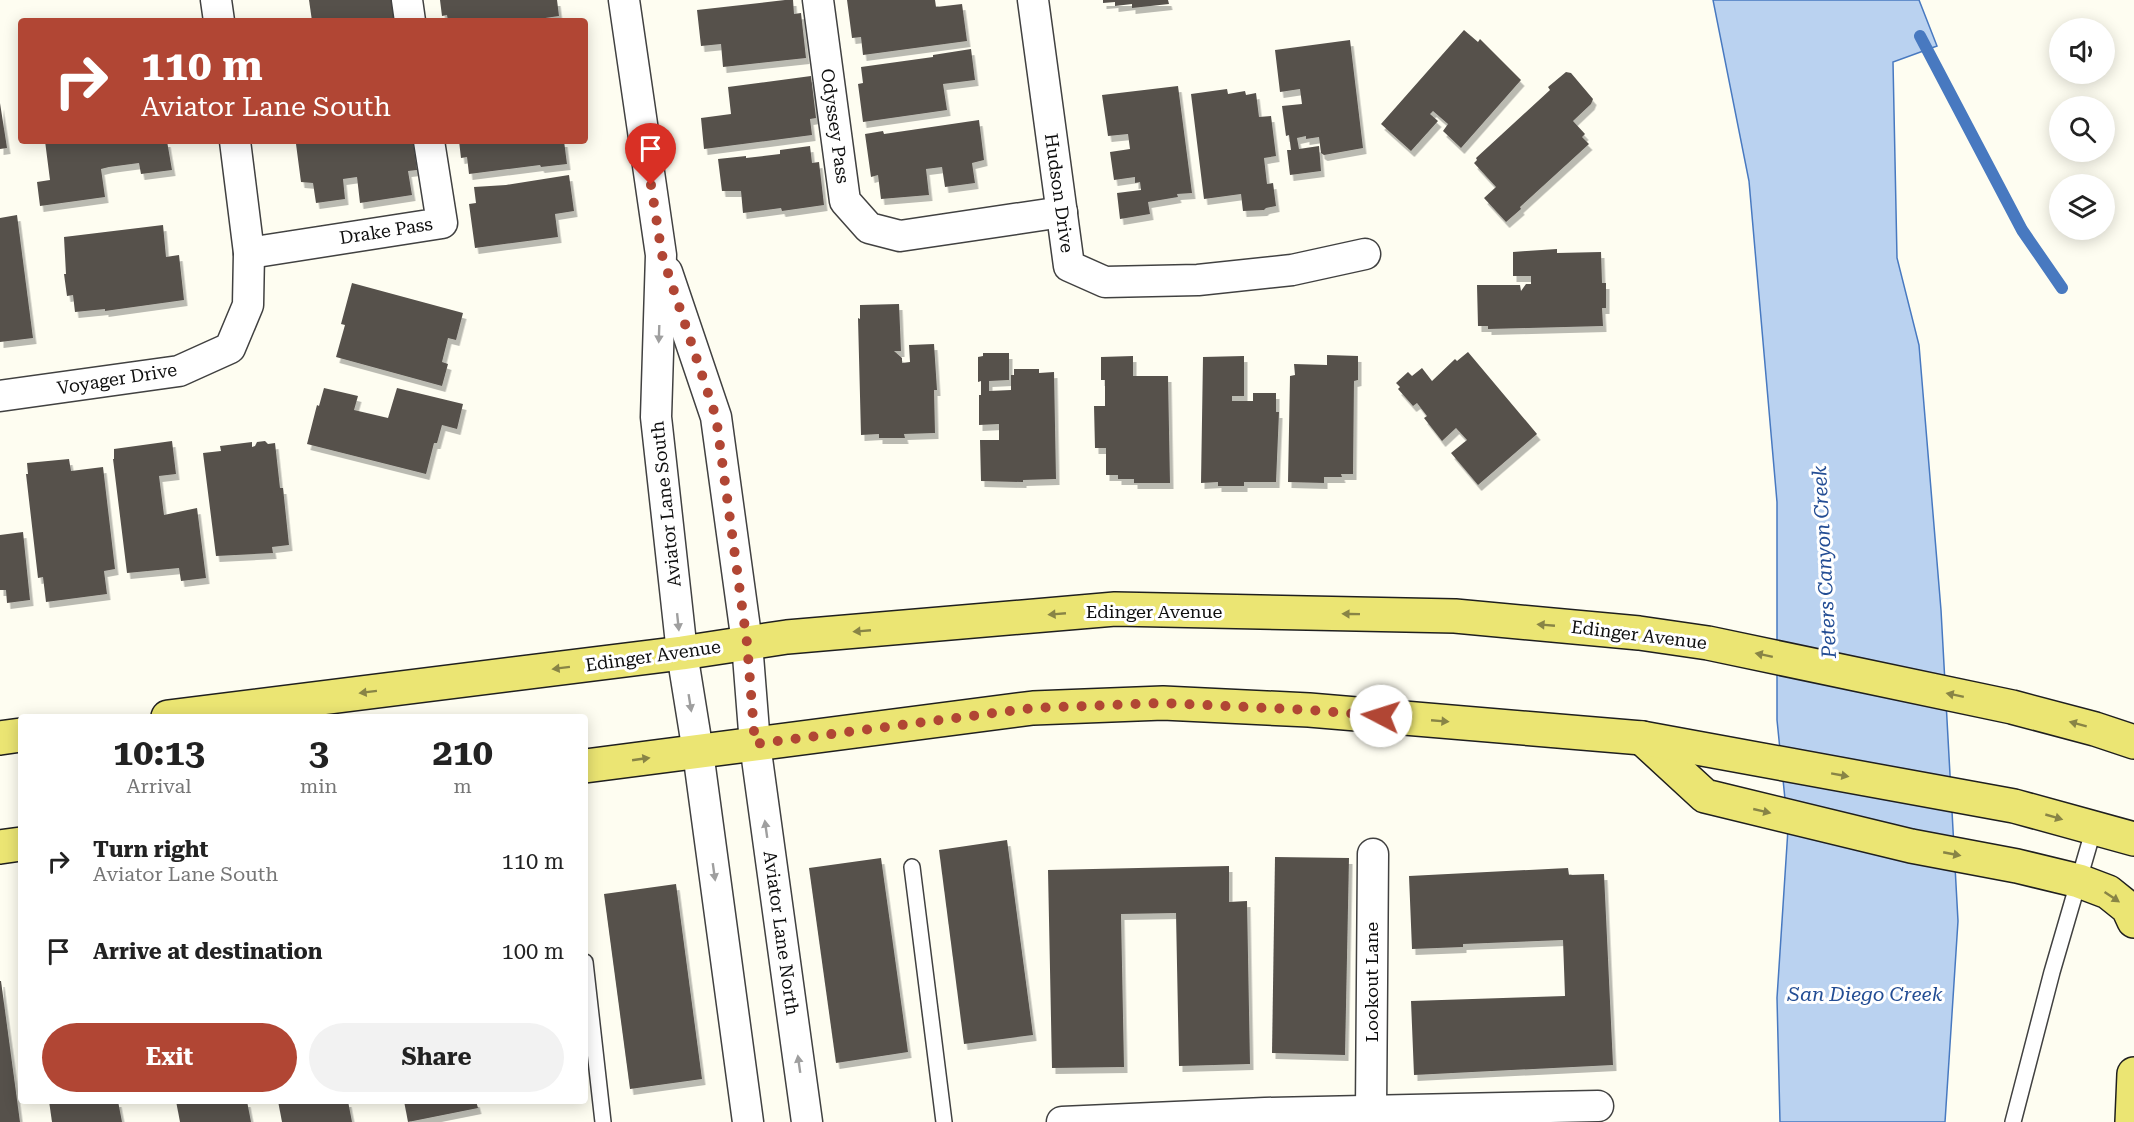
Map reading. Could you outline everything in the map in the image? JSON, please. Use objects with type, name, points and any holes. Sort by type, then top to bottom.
[{"type":"main road","name":"Edinger Avenue","points":[[192,714],[793,637],[1115,609],[1455,616],[1639,633],[1708,643],[2012,706],[2134,742]]},
{"type":"main road","points":[[588,766],[1033,708],[1163,703],[1310,710],[1642,738],[2014,806],[2134,839]]},
{"type":"main road","points":[[0,738],[18,735]]},
{"type":"main road","points":[[1642,738],[1705,796],[1911,846],[2017,866],[2079,881],[2108,892],[2128,908],[2134,921]]},
{"type":"main road","points":[[0,848],[18,845]]},
{"type":"main road","points":[[2132,1122],[2134,1074]]},
{"type":"street","points":[[216,0],[219,18]]},
{"type":"street","points":[[407,0],[410,18]]},
{"type":"street","name":"Aviator Lane South","points":[[624,0],[662,255],[716,417],[747,643],[755,744]]},
{"type":"street","name":"Odyssey Pass","points":[[818,0],[845,201],[869,228],[900,236],[1062,212]]},
{"type":"street","name":"Hudson Drive","points":[[1033,0],[1069,266],[1105,282],[1198,280],[1280,271],[1365,254]]},
{"type":"street","points":[[235,144],[249,253]]},
{"type":"street","name":"Drake Pass","points":[[249,253],[442,223],[429,144]]},
{"type":"street","name":"Voyager Drive","points":[[0,396],[179,371],[230,348],[248,305],[249,253]]},
{"type":"street","name":"Aviator Lane South","points":[[662,255],[656,417],[682,653],[698,752]]},
{"type":"street","name":"Aviator Lane North","points":[[755,744],[807,1122]]},
{"type":"street","points":[[698,752],[748,1122]]},
{"type":"street","name":"Lookout Lane","points":[[1371,1111],[1373,854]]},
{"type":"street","points":[[1062,1122],[1265,1118],[1371,1111],[1598,1106]]},
{"type":"lane","points":[[2013,1122],[2055,961],[2094,828]]},
{"type":"lane","points":[[912,867],[945,1122]]},
{"type":"lane","points":[[588,989],[603,1122]]},
{"type":"water","name":"San Diego Creek","points":[[1713,0],[1919,0],[1937,46],[1893,62],[1897,258],[1919,345],[1941,610],[1958,921],[1945,1122],[1780,1122],[1777,998],[1788,829],[1777,720],[1777,502],[1749,181]]},
{"type":"building","points":[[309,0],[394,0],[397,18],[312,18]]},
{"type":"building","points":[[440,0],[557,0],[559,16],[448,18],[447,15],[442,16]]},
{"type":"building","points":[[793,0],[794,14],[801,13],[806,58],[723,67],[721,44],[701,46],[697,10]]},
{"type":"building","points":[[847,0],[935,0],[936,7],[962,4],[967,41],[863,55],[861,37],[852,38]]},
{"type":"building","points":[[1103,0],[1168,0],[1169,4],[1132,8],[1132,4],[1115,6],[1115,2],[1103,3]]},
{"type":"building","points":[[1464,30],[1478,42],[1480,39],[1521,80],[1461,148],[1443,131],[1448,124],[1433,111],[1430,114],[1438,121],[1411,151],[1381,124]]},
{"type":"building","points":[[1350,40],[1363,148],[1324,155],[1321,153],[1319,137],[1297,138],[1299,149],[1319,146],[1321,171],[1290,175],[1287,150],[1291,150],[1289,135],[1286,136],[1282,106],[1302,104],[1300,89],[1280,92],[1275,50]]},
{"type":"building","points":[[971,49],[975,80],[943,84],[947,110],[863,122],[858,84],[863,83],[861,67]]},
{"type":"building","points":[[1566,72],[1571,73],[1593,99],[1591,104],[1573,121],[1585,134],[1582,137],[1589,144],[1506,222],[1484,198],[1496,187],[1474,163],[1476,158],[1550,90],[1548,87]]},
{"type":"building","points":[[811,76],[816,118],[810,119],[812,135],[704,149],[701,118],[731,114],[728,87]]},
{"type":"building","points":[[1178,86],[1192,193],[1177,194],[1178,197],[1148,202],[1150,214],[1120,219],[1117,193],[1141,190],[1140,182],[1135,183],[1135,177],[1114,180],[1110,152],[1130,149],[1128,134],[1108,136],[1102,95]]},
{"type":"building","points":[[1227,89],[1228,94],[1245,91],[1246,95],[1256,93],[1259,117],[1271,116],[1276,156],[1264,158],[1267,184],[1273,183],[1276,206],[1264,210],[1243,211],[1241,194],[1204,199],[1191,94]]},
{"type":"building","points":[[0,103],[7,148],[0,149]]},
{"type":"building","points":[[979,120],[984,160],[972,163],[975,183],[945,187],[942,167],[926,169],[929,195],[881,199],[878,175],[871,177],[865,134],[883,131],[884,134]]},
{"type":"building","points":[[45,144],[168,144],[172,170],[141,174],[139,163],[101,169],[105,197],[40,206],[37,182],[50,180]]},
{"type":"building","points":[[296,144],[413,144],[417,170],[408,171],[412,195],[360,203],[357,177],[343,179],[345,199],[316,203],[313,183],[301,182]]},
{"type":"building","points":[[459,144],[564,144],[567,164],[469,174],[467,157],[461,158]]},
{"type":"building","points":[[810,146],[812,163],[819,162],[824,205],[782,211],[781,208],[743,213],[741,191],[722,191],[718,159],[780,154],[780,150]]},
{"type":"building","points":[[569,175],[574,211],[555,214],[558,237],[475,248],[469,204],[476,203],[474,187],[506,185]]},
{"type":"building","points":[[17,215],[33,338],[0,342],[0,218]]},
{"type":"building","points":[[163,225],[166,257],[179,255],[184,300],[105,311],[105,309],[75,312],[73,295],[67,296],[64,274],[66,274],[64,237]]},
{"type":"building","points":[[1557,249],[1557,253],[1601,252],[1602,283],[1606,283],[1606,308],[1602,308],[1603,326],[1488,329],[1488,326],[1478,326],[1477,285],[1520,285],[1521,291],[1526,284],[1531,284],[1531,276],[1513,276],[1513,252]]},
{"type":"building","points":[[352,283],[463,313],[456,340],[448,338],[442,362],[448,364],[442,386],[336,357],[345,325],[341,324]]},
{"type":"building","points":[[899,304],[901,351],[894,351],[902,358],[902,363],[910,362],[909,345],[934,344],[937,390],[934,390],[935,433],[904,434],[905,438],[879,438],[879,434],[861,435],[858,318],[860,319],[860,305]]},
{"type":"building","points":[[1468,352],[1537,434],[1478,485],[1451,453],[1467,440],[1456,428],[1442,441],[1424,418],[1427,416],[1417,403],[1413,406],[1398,389],[1400,387],[1396,383],[1408,372],[1412,376],[1422,368],[1432,381],[1455,359],[1457,361]]},
{"type":"building","points":[[983,353],[1009,353],[1009,380],[989,381],[989,391],[1011,390],[1011,375],[1014,375],[1014,369],[1039,369],[1039,373],[1054,372],[1056,479],[1023,480],[1023,482],[981,481],[980,440],[999,440],[999,424],[979,425],[981,381],[978,382],[978,357],[983,356]]},
{"type":"building","points":[[1327,355],[1358,356],[1358,380],[1354,381],[1353,474],[1341,474],[1342,477],[1324,477],[1324,483],[1288,482],[1290,376],[1295,375],[1294,364],[1327,365]]},
{"type":"building","points":[[1133,356],[1133,376],[1168,376],[1170,483],[1134,483],[1134,479],[1118,479],[1118,475],[1106,475],[1106,448],[1095,448],[1094,406],[1105,406],[1105,380],[1101,380],[1101,357]]},
{"type":"building","points":[[1244,356],[1244,396],[1232,396],[1232,401],[1253,401],[1253,393],[1276,393],[1276,412],[1279,412],[1276,482],[1244,482],[1244,486],[1218,486],[1218,482],[1201,483],[1203,357]]},
{"type":"building","points":[[324,388],[358,396],[354,410],[388,418],[397,388],[463,404],[457,429],[442,425],[437,443],[434,443],[426,474],[307,444]]},
{"type":"building","points":[[172,441],[176,474],[159,476],[164,515],[197,508],[206,578],[181,581],[179,568],[127,573],[113,459],[114,449]]},
{"type":"building","points":[[265,441],[268,444],[275,443],[280,488],[283,488],[289,545],[272,547],[273,553],[216,556],[203,453],[221,451],[220,446],[252,442],[252,447],[257,442]]},
{"type":"building","points":[[69,459],[71,471],[103,467],[115,569],[104,571],[107,594],[46,602],[43,577],[38,578],[26,474],[28,474],[27,463]]},
{"type":"building","points":[[23,532],[30,600],[7,603],[6,590],[0,590],[0,535]]},
{"type":"building","points":[[1007,840],[1033,1035],[964,1044],[939,850]]},
{"type":"building","points":[[1275,857],[1349,858],[1345,1055],[1272,1053]]},
{"type":"building","points":[[881,858],[908,1052],[836,1063],[809,868]]},
{"type":"building","points":[[1229,866],[1229,902],[1247,901],[1250,1064],[1179,1066],[1176,913],[1121,914],[1124,1067],[1052,1068],[1048,870]]},
{"type":"building","points":[[1568,868],[1569,875],[1604,874],[1613,1065],[1414,1075],[1411,1001],[1565,996],[1563,940],[1463,944],[1463,947],[1412,949],[1409,876]]},
{"type":"building","points":[[676,884],[702,1079],[630,1089],[604,894]]},
{"type":"building","points":[[1,981],[20,1122],[0,1122]]},
{"type":"building","points":[[49,1104],[119,1104],[122,1122],[52,1122]]},
{"type":"building","points":[[177,1104],[248,1104],[251,1122],[180,1122]]},
{"type":"building","points":[[279,1104],[349,1104],[352,1122],[282,1122]]},
{"type":"building","points":[[405,1104],[477,1104],[478,1108],[408,1122]]},
{"type":"waterway","points":[[1920,36],[2022,230],[2062,288]]},
{"type":"route","points":[[651,185],[662,255],[716,417],[747,643],[755,744],[1033,708],[1163,703],[1381,716]]},
{"type":"water label","name":"Peters Canyon Creek","points":[[1824,562]]}]
